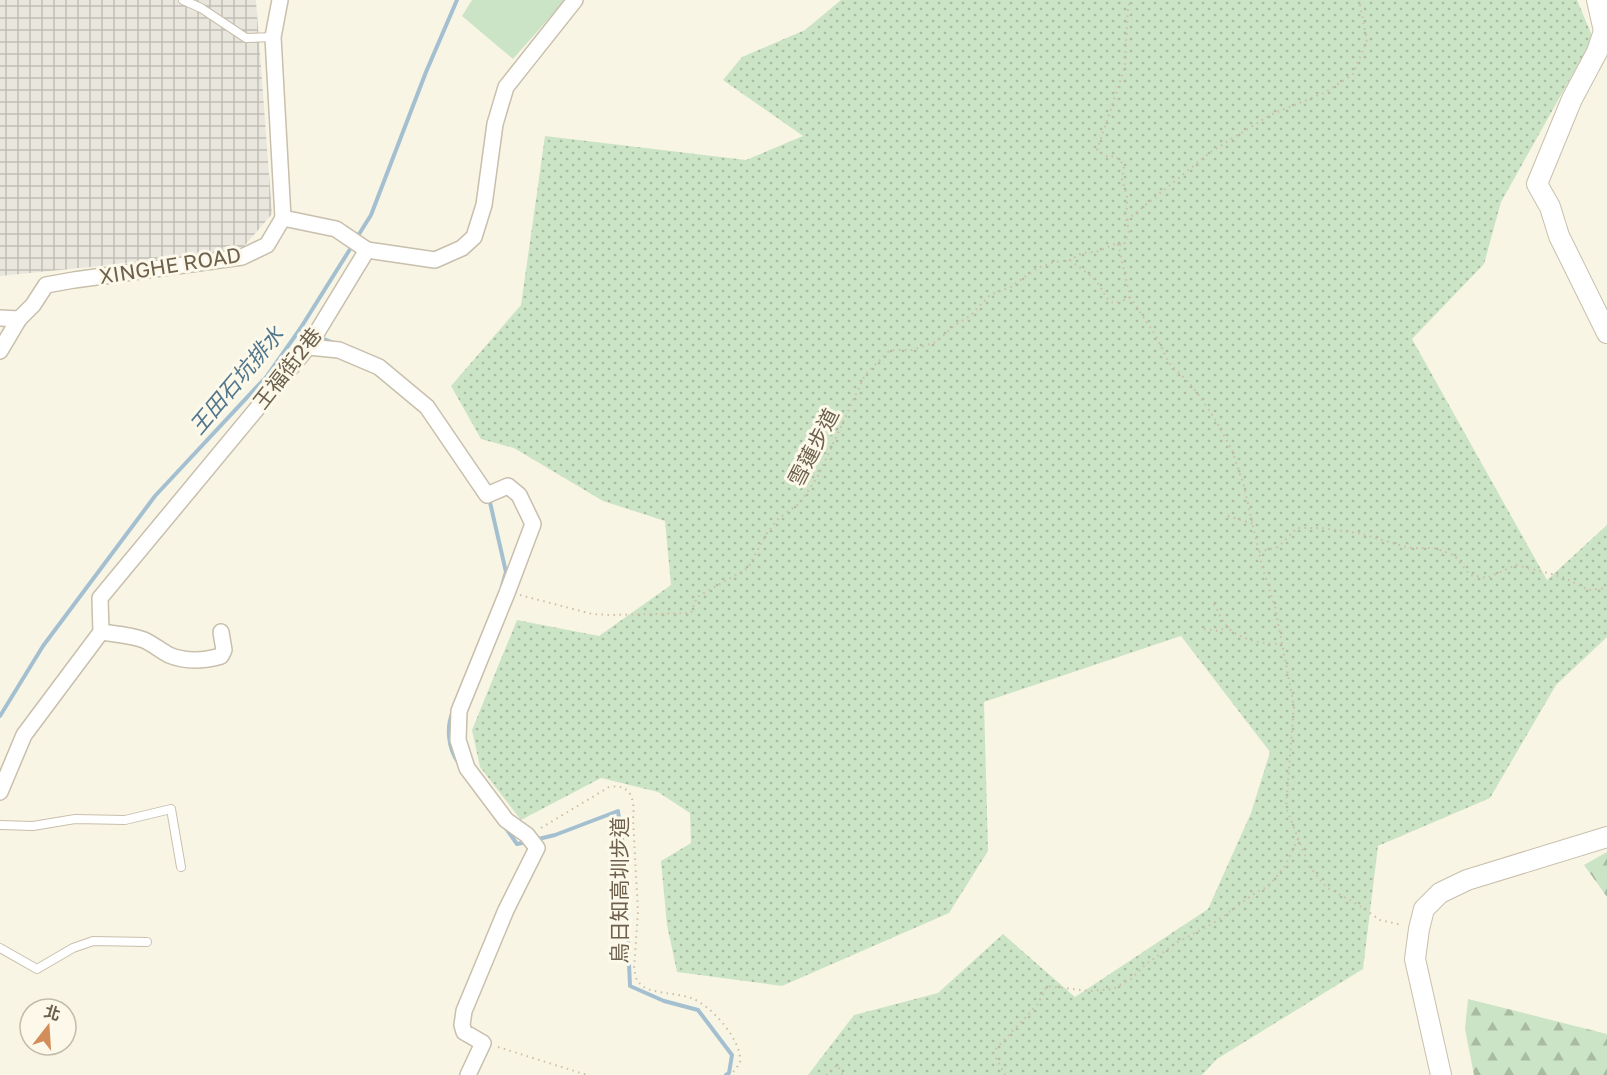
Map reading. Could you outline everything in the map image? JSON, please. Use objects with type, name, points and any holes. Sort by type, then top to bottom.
[{"type":"street","points":[[280,0],[273,37],[283,218],[336,229],[367,250],[435,260],[462,248],[474,237],[484,205],[495,124],[506,87],[575,0]]},
{"type":"street","points":[[1597,0],[1604,31],[1597,52],[1572,99],[1538,183],[1550,207],[1559,236],[1607,333]]},
{"type":"street","name":"XINGHE ROAD","points":[[0,351],[19,319],[33,305],[46,285],[242,257],[267,245],[283,218]]},
{"type":"street","name":"王福街2巷","points":[[101,632],[100,598],[312,339],[367,250]]},
{"type":"street","points":[[0,318],[19,319]]},
{"type":"street","points":[[312,339],[380,367],[427,407],[487,495],[508,486],[519,495],[533,524],[459,711],[458,740],[467,768],[506,820],[527,835],[537,848],[506,910],[464,1011],[462,1025],[464,1032],[483,1043],[468,1075]]},
{"type":"street","points":[[0,792],[24,735],[101,632],[142,640],[182,659],[208,660],[221,656],[224,650],[221,632]]},
{"type":"street","points":[[1441,1075],[1415,959],[1424,909],[1440,893],[1467,880],[1607,837]]},
{"type":"lane","points":[[183,0],[201,8],[246,38],[273,37]]},
{"type":"lane","points":[[0,825],[33,826],[75,819],[125,820],[171,809],[181,867]]},
{"type":"lane","points":[[0,948],[37,969],[73,948],[93,941],[147,942]]},
{"type":"path","points":[[1130,297],[1122,302],[1107,300],[1095,280],[1070,261],[1082,253],[1096,252],[1118,244],[1123,246],[1129,231],[1125,213],[1127,196],[1122,180],[1124,165],[1117,157],[1108,157],[1097,150],[1125,67],[1128,7],[1131,0]]},
{"type":"path","points":[[1128,220],[1212,151],[1270,115],[1326,92],[1353,74],[1367,40],[1359,0]]},
{"type":"path","points":[[1118,244],[1130,297],[1156,336],[1169,363],[1193,387],[1215,419],[1232,450],[1275,607],[1294,706],[1287,808],[1309,866],[1326,887],[1380,920],[1419,929]]},
{"type":"path","name":"雪蓮步道","points":[[507,593],[592,614],[691,613],[697,597],[738,576],[748,568],[767,533],[779,518],[800,503],[818,476],[832,442],[868,370],[880,362],[891,350],[921,349],[936,342],[969,316],[990,295],[1011,287],[1037,268],[1055,262],[1070,261]]},
{"type":"path","points":[[1228,516],[1254,524]]},
{"type":"path","points":[[1260,552],[1278,547],[1297,528],[1322,528],[1358,533],[1410,548],[1434,548],[1454,555],[1470,575],[1487,578],[1516,565],[1563,577],[1588,590],[1607,588]]},
{"type":"path","points":[[1214,604],[1227,627],[1243,637],[1267,644],[1281,644]]},
{"type":"path","points":[[1204,629],[1218,631],[1227,627]]},
{"type":"path","name":"烏日知高圳步道","points":[[527,835],[609,787],[620,787],[630,793],[634,808],[638,912],[634,975],[640,985],[645,988],[689,998],[709,1008],[730,1032],[739,1049],[740,1063],[731,1075]]},
{"type":"path","points":[[1005,1075],[993,1052],[1037,1005],[1047,986],[1090,992],[1113,990],[1131,979],[1146,964],[1178,942],[1217,921],[1255,893],[1269,886],[1285,866],[1298,839]]},
{"type":"path","points":[[483,1043],[587,1075]]},
{"type":"path","points":[[826,1075],[837,1065],[843,1075]]},
{"type":"shaded area","points":[[0,0],[256,0],[272,214],[239,252],[0,276]]},
{"type":"green space","points":[[472,0],[565,0],[513,59],[462,16]]},
{"type":"green space","points":[[841,0],[1577,0],[1593,38],[1501,202],[1484,264],[1412,339],[1547,580],[1607,525],[1607,637],[1556,685],[1490,798],[1378,846],[1363,969],[1217,1059],[1202,1075],[808,1075],[854,1015],[938,993],[1003,934],[1075,997],[1208,909],[1251,813],[1270,752],[1181,636],[984,702],[988,851],[949,913],[782,986],[677,972],[667,925],[661,861],[691,843],[690,813],[658,792],[601,778],[521,820],[480,767],[472,730],[517,620],[599,636],[671,585],[665,521],[603,501],[514,448],[481,439],[451,386],[521,305],[545,136],[746,160],[803,136],[723,80],[742,57],[805,30]]},
{"type":"green space","points":[[1607,852],[1607,897],[1584,865]]},
{"type":"green space","points":[[1468,999],[1607,1034],[1607,1075],[1474,1075],[1465,1029]]},
{"type":"waterway","name":"王田石坑排水","points":[[356,239],[371,215],[426,72],[457,0]]},
{"type":"waterway","name":"王田石坑排水","points":[[0,716],[43,646],[155,496],[267,376],[300,329],[352,246]]},
{"type":"waterway","points":[[300,329],[312,334]]},
{"type":"waterway","points":[[319,337],[334,343]]},
{"type":"waterway","points":[[489,498],[506,572],[502,586]]},
{"type":"waterway","points":[[453,711],[449,724],[449,737],[458,762]]},
{"type":"waterway","points":[[534,840],[555,835],[618,811],[624,852],[630,986],[664,1001],[698,1010],[732,1055],[729,1073],[726,1075]]},
{"type":"waterway","points":[[505,827],[517,844],[527,842]]}]
